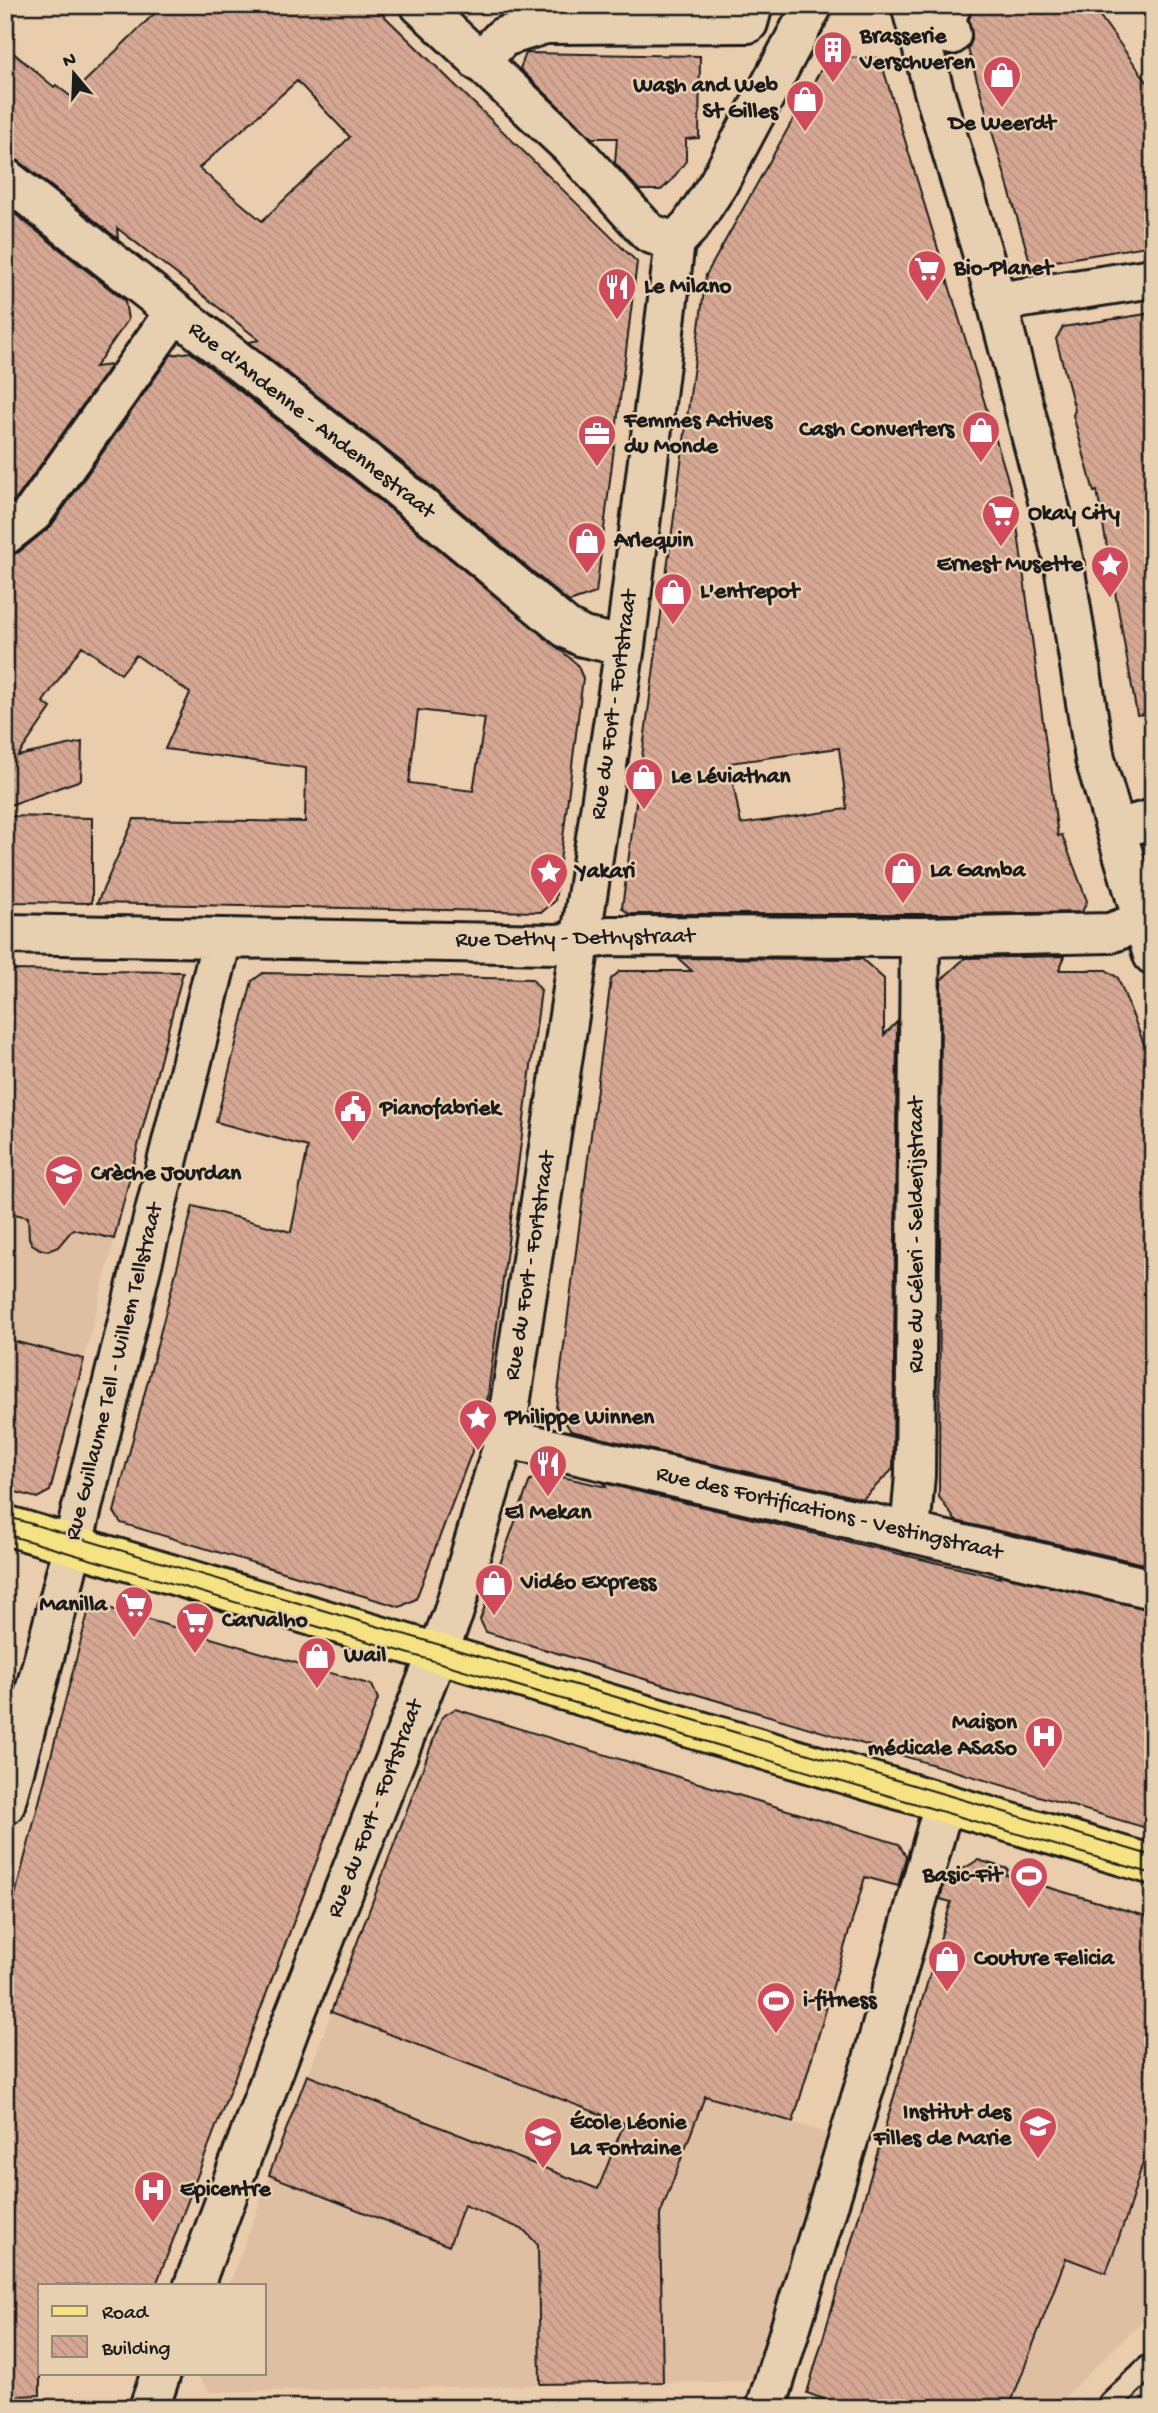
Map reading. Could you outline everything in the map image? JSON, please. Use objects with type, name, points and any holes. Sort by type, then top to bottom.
[{"type":"main road","points":[[5,1525],[1153,1865]]},
{"type":"street","points":[[420,5],[570,146],[649,233],[675,242],[691,225],[718,184],[813,5]]},
{"type":"street","points":[[911,5],[943,33],[997,302],[1063,559],[1095,759],[1148,938]]},
{"type":"street","points":[[480,62],[503,37],[545,24],[668,25],[751,14],[782,67]]},
{"type":"street","name":"Rue d'Andenne - Andennestraat","points":[[5,178],[393,484],[566,628],[583,637],[625,646]]},
{"type":"street","name":"Rue du Fort - Fortstraat","points":[[194,2284],[290,2027],[453,1614],[505,1438],[625,646],[675,242]]},
{"type":"street","points":[[997,302],[1153,278]]},
{"type":"street","points":[[5,535],[33,513],[174,313]]},
{"type":"street","points":[[1116,829],[1153,819]]},
{"type":"street","name":"Rue Dethy - Dethystraat","points":[[5,934],[557,944],[609,936],[920,937],[1110,933],[1148,938]]},
{"type":"street","name":"Rue du Céleri - Selderijstraat","points":[[909,1533],[915,1475],[920,937]]},
{"type":"street","name":"Rue Guillaume Tell - Willem Tellstraat","points":[[5,1805],[222,939]]},
{"type":"street","name":"Rue des Fortifications - Vestingstraat","points":[[505,1438],[1153,1589]]},
{"type":"street","points":[[766,2408],[873,2059],[944,1803]]},
{"type":"street","points":[[149,2408],[161,2374]]},
{"type":"street","points":[[1117,2408],[1153,2374]]},
{"type":"street","points":[[1135,2408],[1153,2390]]},
{"type":"shaded area","name":"Crèche Jourdan","points":[[5,1081],[48,1156],[130,1177],[84,1359],[5,1339]]},
{"type":"shaded area","name":"Institut des Filles de Marie","points":[[1153,1918],[1153,2311],[1053,2408],[950,2408],[968,2172],[879,2147],[922,2000],[966,2013]]},
{"type":"shaded area","name":"École Léonie La Fontaine","points":[[349,1966],[571,2055],[827,2133],[755,2376],[746,2381],[209,2392],[197,2374],[266,2374],[266,2284],[229,2284]]},
{"type":"building","points":[[163,5],[373,5],[637,262],[596,593],[569,602],[407,466],[249,342],[259,340],[184,280],[117,228],[118,239],[19,161],[5,157],[5,46],[54,87],[56,85],[70,96]],"holes":[[[297,81],[350,137],[262,221],[199,168]]]},
{"type":"building","points":[[974,5],[1092,5],[1153,90],[1153,245],[1031,265],[968,49],[972,40],[969,19]]},
{"type":"building","points":[[526,53],[700,56],[699,138],[686,139],[686,161],[671,181],[661,190],[639,190],[615,163],[617,138],[592,138],[520,69]]},
{"type":"building","points":[[828,57],[880,58],[1014,502],[1058,836],[1062,835],[1087,901],[1082,912],[629,914],[622,908],[706,275]],"holes":[[[839,748],[847,809],[741,824],[729,763]]]},
{"type":"building","points":[[5,206],[125,301],[128,320],[95,367],[111,365],[17,498],[5,507]]},
{"type":"building","points":[[1153,313],[1153,381],[1148,382],[1153,394],[1153,713],[1137,715],[1097,491],[1094,492],[1073,415],[1075,410],[1056,339],[1063,327]]},
{"type":"building","points":[[190,352],[379,500],[577,664],[583,678],[555,901],[542,912],[97,903],[134,819],[305,822],[306,768],[165,749],[190,693],[136,655],[121,674],[82,646],[43,702],[51,708],[18,756],[82,742],[81,780],[7,806],[5,556],[19,552],[51,526],[171,355]],"holes":[[[418,710],[485,718],[473,791],[409,783]]]},
{"type":"building","points":[[7,816],[92,818],[92,903],[5,902]]},
{"type":"building","points":[[1065,956],[1059,970],[1106,970],[1118,978],[1153,1067],[1153,1566],[956,1521],[939,1497],[941,980],[965,958]]},
{"type":"building","points":[[678,958],[862,959],[884,979],[884,1035],[897,1022],[893,1469],[863,1499],[571,1431],[556,1408],[611,979],[620,971],[692,971]]},
{"type":"building","points":[[5,970],[183,972],[114,1239],[73,1229],[58,1247],[48,1251],[32,1244],[28,1217],[5,1212]]},
{"type":"building","points":[[263,973],[532,979],[541,990],[485,1417],[416,1599],[400,1607],[121,1523],[114,1512],[193,1206],[291,1232],[308,1147],[216,1122],[252,981]]},
{"type":"building","points":[[5,1339],[84,1359],[50,1491],[37,1498],[5,1489]]},
{"type":"building","points":[[545,1473],[606,1487],[603,1483],[1000,1578],[998,1575],[1153,1610],[1153,1830],[486,1632],[480,1620],[530,1480]]},
{"type":"building","points":[[101,1606],[372,1685],[378,1699],[156,2284],[38,2284],[40,2395],[17,2396],[5,2392],[5,1934],[88,1613]]},
{"type":"building","points":[[455,1709],[899,1844],[906,1857],[898,1886],[865,1877],[793,2122],[705,2096],[660,2215],[663,2382],[540,2384],[538,2245],[524,2230],[464,2205],[449,2246],[269,2175],[307,2075],[598,2189],[624,2123],[331,2012],[442,1717]]},
{"type":"building","points":[[978,1860],[1008,1869],[1006,1875],[1153,1918],[1153,2129],[1106,2273],[1066,2258],[1009,2408],[847,2408],[807,2393],[951,1902],[940,1899],[945,1880]]},
{"type":"tram line","points":[[5,1516],[1153,1856]]},
{"type":"tram line","points":[[5,1534],[1153,1874]]},
{"type":"tram line","points":[[1123,2408],[1153,2379]]},
{"type":"tram line","points":[[1143,2408],[1153,2398]]},
{"type":"place","name":"Brasserie Verschueren","points":[[833,84]]},
{"type":"place","name":"De Weerdt","points":[[1002,109]]},
{"type":"place","name":"Wash and Web St Gilles","points":[[805,133]]},
{"type":"place","name":"Bio-Planet","points":[[927,303]]},
{"type":"place","name":"Le Milano","points":[[617,321]]},
{"type":"place","name":"Cash Converters","points":[[981,464]]},
{"type":"place","name":"Femmes Actives du Monde","points":[[597,468]]},
{"type":"place","name":"Okay City","points":[[1001,548]]},
{"type":"place","name":"Arlequin","points":[[587,575]]},
{"type":"place","name":"Ernest Musette","points":[[1110,599]]},
{"type":"place","name":"L'entrepot","points":[[673,626]]},
{"type":"place","name":"Le Léviathan","points":[[644,811]]},
{"type":"place","name":"La Gamba","points":[[903,905]]},
{"type":"place","name":"Yakari","points":[[549,906]]},
{"type":"place","name":"Pianofabriek","points":[[353,1143]]},
{"type":"place","name":"Crèche Jourdan","points":[[64,1208]]},
{"type":"place","name":"Philippe Winnen","points":[[478,1452]]},
{"type":"place","name":"El Mekan","points":[[548,1498]]},
{"type":"place","name":"Vidéo Express","points":[[494,1617]]},
{"type":"place","name":"Manilla","points":[[134,1639]]},
{"type":"place","name":"Carvalho","points":[[195,1655]]},
{"type":"place","name":"Wail","points":[[317,1690]]},
{"type":"place","name":"Maison médicale ASaSo","points":[[1044,1770]]},
{"type":"place","name":"Basic-Fit","points":[[1029,1910]]},
{"type":"place","name":"Couture Felicia","points":[[947,1993]]},
{"type":"place","name":"i-fitness","points":[[776,2035]]},
{"type":"place","name":"Institut des Filles de Marie","points":[[1038,2160]]},
{"type":"place","name":"École Léonie La Fontaine","points":[[543,2170]]},
{"type":"place","name":"Epicentre","points":[[153,2224]]}]
